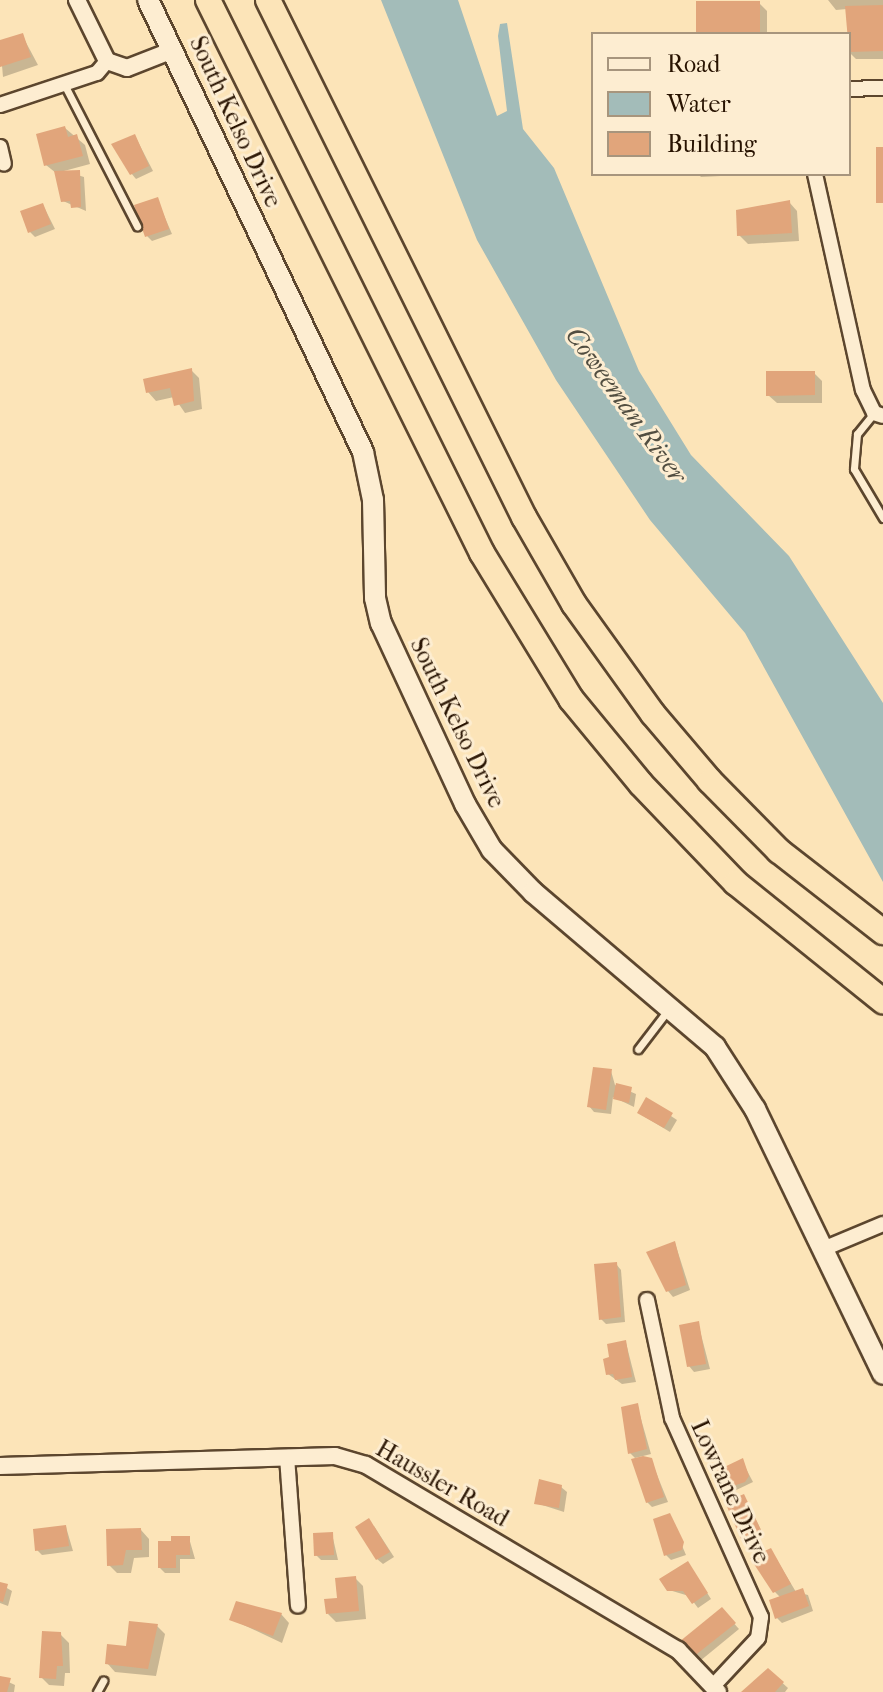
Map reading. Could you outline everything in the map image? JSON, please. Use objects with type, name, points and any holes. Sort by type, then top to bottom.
[{"type":"highway","points":[[208,0],[482,553],[571,699],[624,765],[736,883],[883,1001]]},
{"type":"highway","points":[[268,0],[524,517],[574,604],[628,680],[710,781],[779,851],[876,927]]},
{"type":"main road","name":"South Kelso Drive","points":[[148,0],[363,452],[373,500],[375,598],[381,623],[465,804],[492,850],[517,876],[715,1047],[755,1109],[883,1374]]},
{"type":"street","points":[[77,0],[107,61],[127,68],[173,50]]},
{"type":"street","points":[[0,105],[97,73],[107,61]]},
{"type":"street","points":[[851,89],[883,88]]},
{"type":"street","points":[[0,147],[4,164]]},
{"type":"street","points":[[815,176],[863,390],[878,414]]},
{"type":"street","points":[[823,1249],[883,1224]]},
{"type":"street","name":"Lowrane Drive","points":[[647,1300],[672,1418],[761,1617],[758,1638],[716,1688]]},
{"type":"street","name":"Haussler Road","points":[[0,1466],[335,1456],[366,1465],[678,1650],[716,1688]]},
{"type":"street","points":[[287,1457],[298,1606]]},
{"type":"lane","points":[[64,84],[137,226]]},
{"type":"lane","points":[[878,414],[857,434],[854,469],[883,518]]},
{"type":"lane","points":[[638,1049],[671,1006]]},
{"type":"lane","points":[[97,1692],[103,1681]]},
{"type":"water","name":"Coweeman River","points":[[381,0],[458,0],[497,116],[507,111],[498,36],[500,24],[507,23],[523,129],[554,168],[639,371],[691,455],[789,556],[883,703],[883,882],[745,633],[650,520],[556,380],[477,240]]},
{"type":"building","points":[[696,1],[760,1],[760,32],[696,32]]},
{"type":"building","points":[[883,5],[883,51],[851,52],[851,32],[847,32],[845,6]]},
{"type":"building","points":[[23,33],[31,57],[0,67],[0,40]]},
{"type":"building","points":[[65,126],[68,137],[77,134],[83,156],[44,166],[36,134]]},
{"type":"building","points":[[135,134],[149,166],[130,175],[111,144]]},
{"type":"building","points":[[876,147],[883,147],[883,203],[876,203]]},
{"type":"building","points":[[80,170],[81,207],[71,208],[70,201],[61,202],[54,171]]},
{"type":"building","points":[[158,197],[169,229],[145,237],[134,205]]},
{"type":"building","points":[[790,200],[792,233],[737,236],[736,210]]},
{"type":"building","points":[[43,203],[51,224],[28,233],[20,211]]},
{"type":"building","points":[[192,368],[194,401],[174,406],[170,388],[146,393],[143,379]]},
{"type":"building","points":[[766,371],[815,371],[815,395],[766,396]]},
{"type":"building","points":[[593,1067],[612,1069],[606,1110],[587,1107]]},
{"type":"building","points":[[616,1083],[632,1087],[629,1103],[613,1099]]},
{"type":"building","points":[[646,1097],[673,1113],[664,1128],[637,1113]]},
{"type":"building","points":[[675,1241],[686,1285],[666,1292],[646,1252]]},
{"type":"building","points":[[617,1262],[621,1317],[599,1320],[594,1264]]},
{"type":"building","points":[[699,1321],[706,1364],[687,1367],[679,1325]]},
{"type":"building","points":[[626,1340],[632,1377],[615,1380],[613,1374],[606,1375],[603,1359],[609,1357],[607,1344]]},
{"type":"building","points":[[638,1403],[647,1449],[628,1454],[621,1407]]},
{"type":"building","points":[[643,1456],[652,1458],[664,1497],[646,1503],[631,1459]]},
{"type":"building","points":[[743,1458],[749,1476],[745,1482],[721,1490],[714,1472]]},
{"type":"building","points":[[539,1479],[562,1485],[559,1508],[534,1504]]},
{"type":"building","points":[[744,1494],[761,1530],[741,1539],[725,1502]]},
{"type":"building","points":[[670,1513],[684,1542],[682,1550],[664,1556],[653,1519]]},
{"type":"building","points":[[369,1518],[390,1552],[376,1560],[355,1527]]},
{"type":"building","points":[[66,1525],[69,1546],[35,1551],[33,1529]]},
{"type":"building","points":[[141,1528],[142,1550],[126,1550],[123,1565],[107,1566],[106,1529]]},
{"type":"building","points":[[333,1532],[334,1555],[314,1556],[313,1533]]},
{"type":"building","points":[[171,1536],[190,1536],[190,1555],[176,1555],[176,1568],[158,1568],[158,1541],[171,1541]]},
{"type":"building","points":[[771,1548],[791,1584],[773,1593],[750,1558]]},
{"type":"building","points":[[688,1561],[708,1593],[692,1604],[683,1591],[667,1591],[659,1579]]},
{"type":"building","points":[[356,1576],[359,1611],[326,1614],[324,1599],[337,1598],[335,1578]]},
{"type":"building","points":[[0,1582],[8,1584],[3,1602],[0,1601]]},
{"type":"building","points":[[803,1588],[809,1606],[775,1619],[769,1600]]},
{"type":"building","points":[[236,1601],[282,1613],[273,1636],[229,1620]]},
{"type":"building","points":[[722,1607],[736,1623],[693,1657],[679,1642]]},
{"type":"building","points":[[129,1621],[158,1624],[148,1669],[105,1664],[107,1644],[126,1646]]},
{"type":"building","points":[[42,1631],[61,1632],[63,1666],[57,1666],[56,1679],[39,1678]]},
{"type":"building","points":[[768,1668],[784,1682],[775,1692],[741,1692]]},
{"type":"building","points":[[0,1676],[11,1678],[7,1692],[0,1692]]}]
